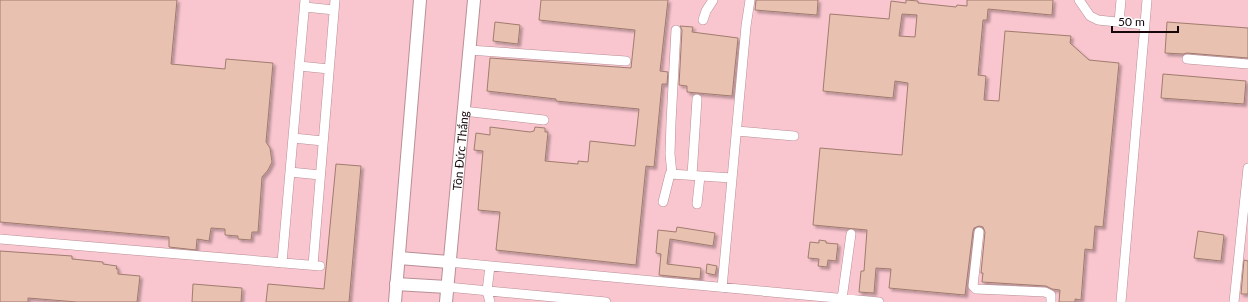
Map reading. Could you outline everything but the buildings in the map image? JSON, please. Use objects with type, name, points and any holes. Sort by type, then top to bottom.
[{"type":"main road","points":[[395,302],[420,0]]},
{"type":"main road","name":"Tôn Đức Thắng","points":[[446,302],[462,111],[474,0]]},
{"type":"main road","points":[[399,258],[449,262]]},
{"type":"main road","points":[[396,284],[447,287]]},
{"type":"street","points":[[0,239],[317,266],[320,175],[335,0]]},
{"type":"street","points":[[703,20],[706,11],[713,0]]},
{"type":"street","points":[[722,288],[746,26],[750,0]]},
{"type":"street","points":[[1079,0],[1090,16],[1098,20],[1145,25]]},
{"type":"street","points":[[1119,22],[1120,0]]},
{"type":"street","points":[[1121,302],[1147,0]]},
{"type":"street","points":[[282,262],[305,4],[334,10]]},
{"type":"street","points":[[663,202],[669,176],[672,174],[670,154],[676,30]]},
{"type":"street","points":[[469,50],[626,61]]},
{"type":"street","points":[[1187,59],[1248,64]]},
{"type":"street","points":[[300,66],[329,69]]},
{"type":"street","points":[[697,99],[697,204]]},
{"type":"street","points":[[462,111],[544,120]]},
{"type":"street","points":[[737,131],[794,136]]},
{"type":"street","points":[[293,138],[323,141]]},
{"type":"street","points":[[1234,302],[1248,168]]},
{"type":"street","points":[[290,172],[320,175]]},
{"type":"street","points":[[672,174],[732,178]]},
{"type":"street","points":[[980,232],[973,286],[976,290],[1045,292],[1050,296],[1051,302]]},
{"type":"street","points":[[842,299],[851,234]]},
{"type":"street","points":[[449,262],[722,288],[816,299],[842,299],[879,302]]},
{"type":"street","points":[[490,266],[487,291],[490,302]]},
{"type":"street","points":[[447,287],[606,302]]},
{"type":"shaded area","points":[[0,0],[1248,0],[1248,302],[0,302]]}]
